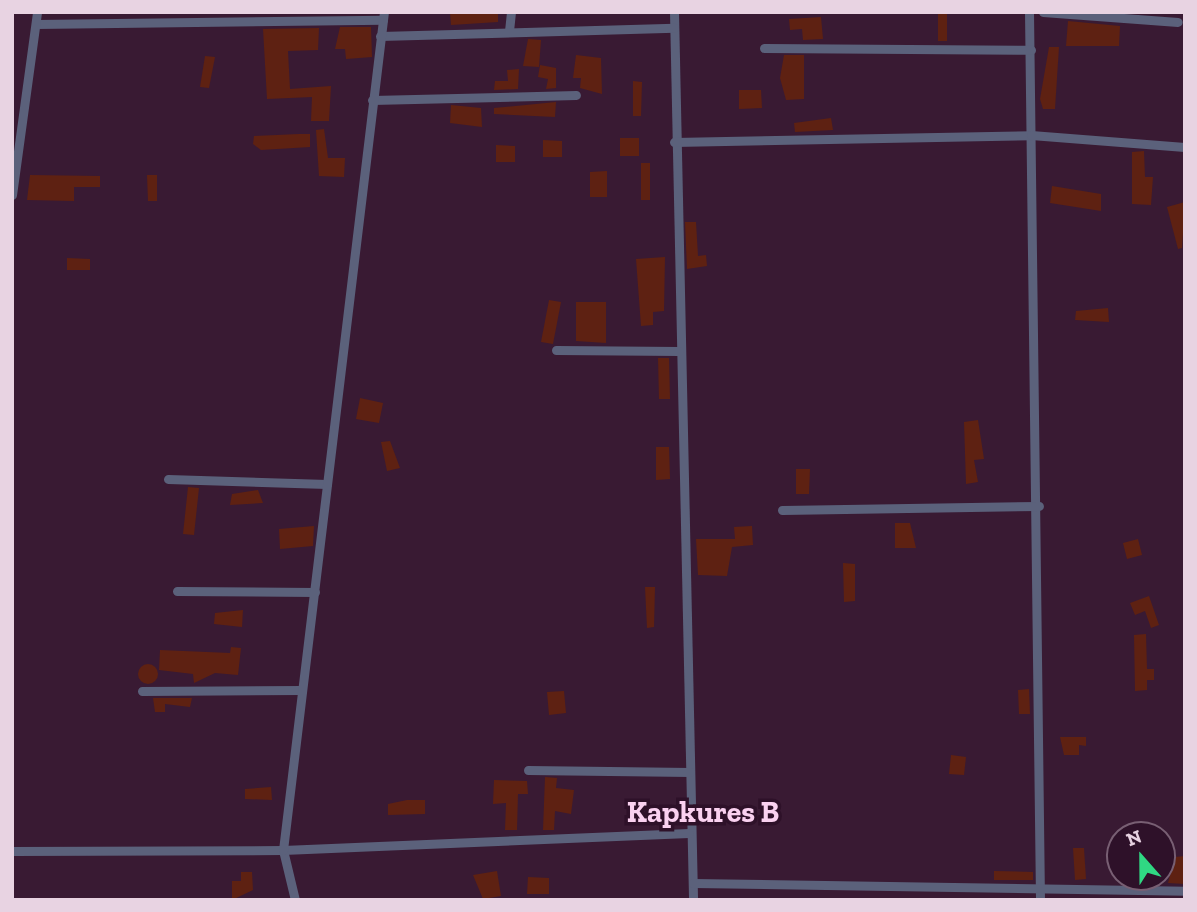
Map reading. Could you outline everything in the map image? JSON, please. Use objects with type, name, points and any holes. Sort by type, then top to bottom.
[{"type":"street","points":[[12,195],[17,113],[37,12]]},
{"type":"street","points":[[509,31],[511,12]]},
{"type":"street","points":[[674,12],[674,142],[693,900]]},
{"type":"street","points":[[1029,12],[1039,506],[1040,900]]},
{"type":"street","points":[[1043,12],[1178,22]]},
{"type":"street","points":[[36,24],[383,16],[283,850],[295,900]]},
{"type":"street","points":[[380,36],[674,27]]},
{"type":"street","points":[[764,48],[1031,50]]},
{"type":"street","points":[[372,100],[576,94]]},
{"type":"street","points":[[674,142],[1031,135],[1185,147]]},
{"type":"street","points":[[556,350],[679,351]]},
{"type":"street","points":[[168,479],[327,484]]},
{"type":"street","points":[[782,510],[1039,506]]},
{"type":"street","points":[[177,591],[315,592]]},
{"type":"street","points":[[142,691],[302,690]]},
{"type":"street","points":[[528,770],[691,772]]},
{"type":"street","points":[[12,851],[283,850],[690,833]]},
{"type":"street","points":[[693,883],[1185,891]]},
{"type":"building","points":[[450,12],[498,12],[498,22],[451,25]]},
{"type":"building","points":[[938,12],[947,12],[947,41],[938,41]]},
{"type":"building","points":[[821,17],[823,39],[803,40],[802,29],[790,30],[789,19]]},
{"type":"building","points":[[1068,21],[1120,26],[1119,46],[1066,46]]},
{"type":"building","points":[[340,27],[371,27],[372,57],[346,59],[345,49],[335,49]]},
{"type":"building","points":[[319,28],[318,50],[288,51],[290,89],[331,86],[329,121],[311,121],[312,97],[267,99],[263,29]]},
{"type":"building","points":[[528,39],[541,40],[539,67],[523,66]]},
{"type":"building","points":[[1049,47],[1059,47],[1055,109],[1043,109],[1040,99]]},
{"type":"building","points":[[576,55],[601,58],[602,94],[580,88],[581,78],[573,78]]},
{"type":"building","points":[[784,55],[804,55],[804,99],[786,100],[780,78]]},
{"type":"building","points":[[205,56],[215,57],[209,88],[200,87]]},
{"type":"building","points":[[540,65],[556,68],[556,88],[546,89],[548,79],[538,77]]},
{"type":"building","points":[[519,69],[518,89],[494,90],[495,81],[508,81],[507,70]]},
{"type":"building","points":[[633,81],[642,82],[641,116],[633,116]]},
{"type":"building","points":[[739,90],[761,90],[762,108],[739,109]]},
{"type":"building","points":[[556,102],[555,117],[494,114],[494,108]]},
{"type":"building","points":[[451,105],[481,108],[482,127],[450,123]]},
{"type":"building","points":[[831,118],[833,130],[795,132],[794,123]]},
{"type":"building","points":[[324,129],[328,158],[345,158],[344,177],[319,176],[316,130]]},
{"type":"building","points":[[310,134],[310,147],[261,150],[253,144],[254,136]]},
{"type":"building","points":[[620,138],[639,138],[639,156],[620,156]]},
{"type":"building","points":[[543,140],[562,141],[562,157],[543,157]]},
{"type":"building","points":[[496,145],[515,146],[515,162],[496,162]]},
{"type":"building","points":[[1144,151],[1145,177],[1153,177],[1151,205],[1132,204],[1132,152]]},
{"type":"building","points":[[641,163],[650,163],[650,200],[641,200]]},
{"type":"building","points":[[607,171],[607,197],[590,197],[590,172]]},
{"type":"building","points":[[30,175],[100,176],[100,187],[74,187],[74,201],[27,200]]},
{"type":"building","points":[[147,175],[157,175],[157,201],[148,201]]},
{"type":"building","points":[[1052,186],[1101,194],[1101,211],[1050,203]]},
{"type":"building","points":[[1185,202],[1182,248],[1178,249],[1167,207]]},
{"type":"building","points":[[685,222],[696,222],[698,256],[706,255],[707,266],[687,269]]},
{"type":"building","points":[[665,257],[664,311],[653,312],[653,325],[641,326],[636,259]]},
{"type":"building","points":[[67,258],[90,259],[90,270],[67,270]]},
{"type":"building","points":[[549,300],[561,302],[553,344],[541,342]]},
{"type":"building","points":[[576,302],[606,302],[606,343],[576,341]]},
{"type":"building","points":[[1108,308],[1109,322],[1075,320],[1076,311]]},
{"type":"building","points":[[658,358],[669,358],[670,399],[659,399]]},
{"type":"building","points":[[360,398],[383,403],[379,423],[356,419]]},
{"type":"building","points":[[978,420],[984,459],[974,460],[978,482],[966,484],[964,422]]},
{"type":"building","points":[[390,441],[400,468],[387,471],[381,442]]},
{"type":"building","points":[[656,447],[669,447],[670,479],[656,480]]},
{"type":"building","points":[[796,469],[810,469],[809,494],[796,494]]},
{"type":"building","points":[[188,487],[199,488],[194,535],[183,534]]},
{"type":"building","points":[[258,490],[263,503],[230,505],[232,494]]},
{"type":"building","points":[[895,523],[910,523],[916,548],[895,548]]},
{"type":"building","points":[[314,526],[313,546],[280,549],[279,529]]},
{"type":"building","points":[[752,526],[753,545],[732,547],[727,576],[698,575],[696,539],[735,539],[734,527]]},
{"type":"building","points":[[1138,539],[1142,555],[1127,559],[1123,543]]},
{"type":"building","points":[[843,563],[855,564],[855,601],[844,602]]},
{"type":"building","points":[[645,587],[655,587],[654,627],[647,628]]},
{"type":"building","points":[[1149,596],[1159,625],[1151,628],[1145,611],[1135,615],[1130,603]]},
{"type":"building","points":[[243,610],[242,627],[214,624],[215,613]]},
{"type":"building","points":[[1146,634],[1147,669],[1154,669],[1154,680],[1147,680],[1147,690],[1135,691],[1134,635]]},
{"type":"building","points":[[231,647],[241,648],[238,675],[215,673],[194,683],[193,674],[159,670],[160,650],[230,653]]},
{"type":"building","points":[[148,664],[155,667],[158,674],[155,681],[148,684],[141,681],[138,674],[141,667]]},
{"type":"building","points":[[1029,689],[1030,714],[1019,714],[1018,690]]},
{"type":"building","points":[[564,691],[566,713],[549,715],[547,692]]},
{"type":"building","points":[[153,698],[192,698],[190,707],[165,704],[165,712],[155,712]]},
{"type":"building","points":[[1060,737],[1086,737],[1086,746],[1079,745],[1079,755],[1064,755]]},
{"type":"building","points":[[951,755],[966,757],[964,775],[949,774]]},
{"type":"building","points":[[545,777],[557,778],[556,788],[574,790],[571,814],[555,811],[554,830],[543,830]]},
{"type":"building","points":[[494,780],[527,781],[528,794],[518,794],[517,830],[505,830],[506,803],[493,804]]},
{"type":"building","points":[[271,787],[272,800],[245,799],[245,789]]},
{"type":"building","points":[[425,800],[425,814],[388,815],[388,804]]},
{"type":"building","points":[[1073,848],[1084,848],[1086,879],[1075,880]]},
{"type":"building","points":[[1185,856],[1185,884],[1176,883],[1176,857]]},
{"type":"building","points":[[497,871],[501,896],[483,899],[473,875]]},
{"type":"building","points":[[994,871],[1033,872],[1033,880],[994,880]]},
{"type":"building","points":[[241,872],[252,872],[253,890],[232,900],[232,881],[241,881]]},
{"type":"building","points":[[528,877],[549,878],[549,894],[527,894]]},
{"type":"district","name":"Kapkures B","points":[[703,812]]}]
